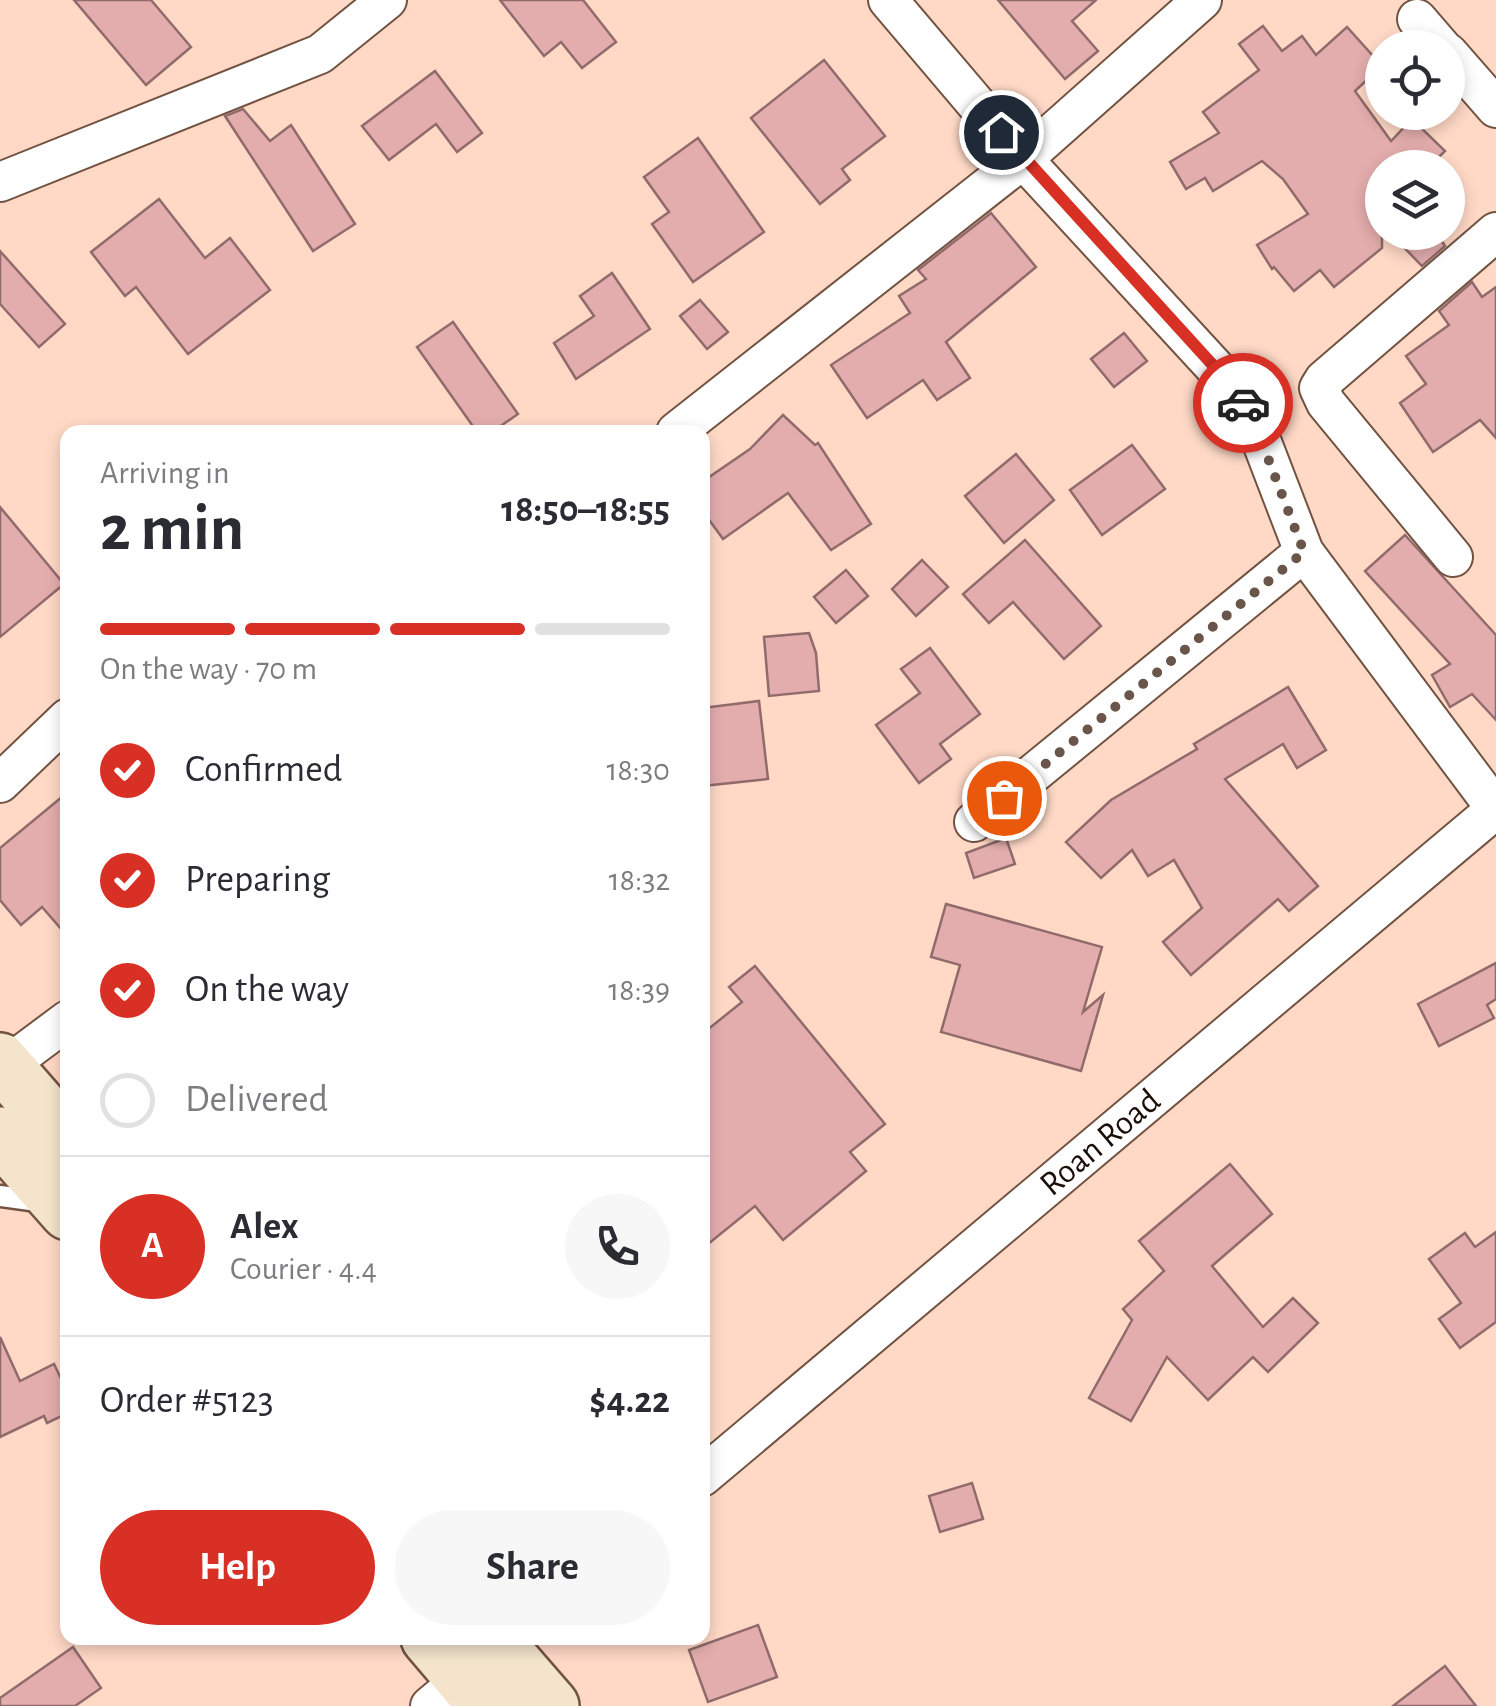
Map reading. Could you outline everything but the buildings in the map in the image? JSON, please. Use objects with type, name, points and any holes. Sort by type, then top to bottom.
[{"type":"main road","points":[[3,1064],[60,1131]]},
{"type":"main road","points":[[0,1135],[60,1203]]},
{"type":"main road","points":[[473,1664],[551,1706]]},
{"type":"street","points":[[0,182],[320,54],[387,0]]},
{"type":"street","points":[[888,0],[1243,403],[1304,552],[1496,809]]},
{"type":"street","points":[[685,425],[1024,158],[1202,0]]},
{"type":"street","points":[[1416,18],[1426,30]]},
{"type":"street","points":[[1465,73],[1496,108]]},
{"type":"street","points":[[1453,557],[1326,403],[1319,388],[1496,232]]},
{"type":"street","points":[[974,822],[1304,552]]},
{"type":"street","points":[[0,783],[60,726]]},
{"type":"street","name":"Roan Road","points":[[710,1470],[1496,809]]},
{"type":"street","points":[[3,1064],[60,1025]]},
{"type":"lane","points":[[0,1196],[60,1207]]},
{"type":"way so far","points":[[1004,798],[1304,552],[1243,403]]},
{"type":"route","points":[[1001,132],[1243,403]]}]
